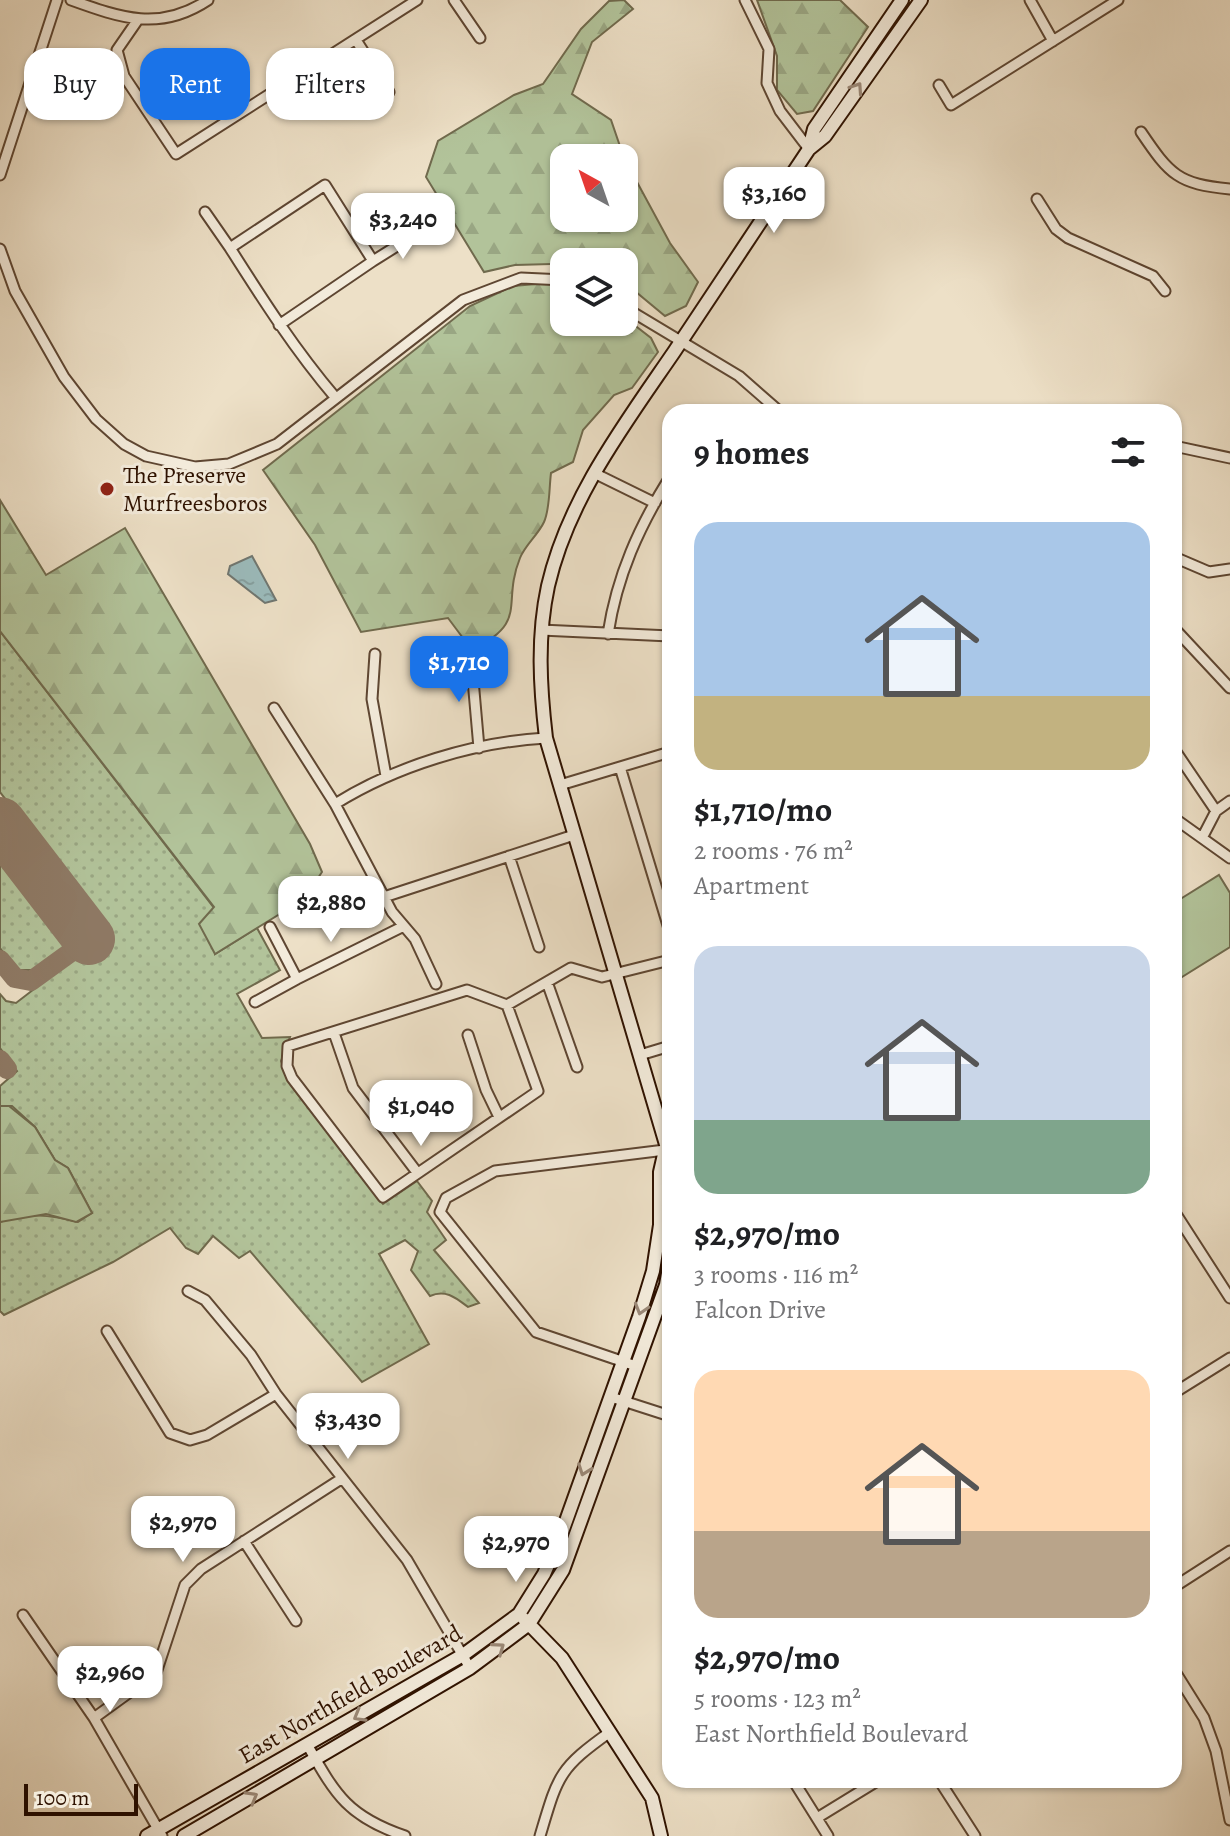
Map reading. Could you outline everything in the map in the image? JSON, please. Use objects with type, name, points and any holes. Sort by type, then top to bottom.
[{"type":"main road","name":"East Northfield Boulevard","points":[[809,149],[814,129],[902,0]]},
{"type":"main road","name":"East Northfield Boulevard","points":[[662,1133],[546,738],[540,681],[541,630],[548,586],[563,534],[594,473],[809,149],[825,136],[921,0]]},
{"type":"main road","name":"East Northfield Boulevard","points":[[156,1834],[463,1655],[519,1614],[544,1574],[561,1535],[611,1397],[653,1271],[662,1201]]},
{"type":"main road","name":"East Northfield Boulevard","points":[[184,1836],[470,1668],[529,1624],[563,1570],[662,1296]]},
{"type":"main road","points":[[519,1614],[562,1658],[610,1732],[652,1798],[661,1836]]},
{"type":"street","points":[[0,175],[57,0]]},
{"type":"street","points":[[71,0],[137,21],[186,14],[208,0]]},
{"type":"street","points":[[137,21],[117,50],[124,76],[176,154],[417,0]]},
{"type":"street","points":[[454,0],[480,38]]},
{"type":"street","points":[[745,0],[769,49],[767,83],[780,111],[809,149]]},
{"type":"street","points":[[1030,0],[1053,41]]},
{"type":"street","points":[[939,85],[951,105],[1118,0]]},
{"type":"street","points":[[356,40],[361,48]]},
{"type":"street","points":[[1141,132],[1165,169],[1181,180],[1195,186],[1230,189]]},
{"type":"street","points":[[230,248],[325,185],[373,261]]},
{"type":"street","points":[[1037,199],[1056,229],[1068,238],[1153,276],[1165,291]]},
{"type":"street","points":[[205,212],[279,325],[335,397]]},
{"type":"street","points":[[279,325],[416,234]]},
{"type":"street","points":[[0,249],[15,291],[64,377],[96,419],[124,444],[146,456],[195,467],[229,464],[277,444],[463,300],[521,278],[550,279]]},
{"type":"street","points":[[638,315],[739,376],[771,404]]},
{"type":"street","points":[[1182,448],[1230,458]]},
{"type":"street","points":[[594,473],[655,503]]},
{"type":"street","points":[[608,634],[614,594],[629,550],[662,491]]},
{"type":"street","points":[[1182,560],[1209,572],[1230,569]]},
{"type":"street","points":[[541,630],[662,636]]},
{"type":"street","points":[[1182,637],[1230,688]]},
{"type":"street","points":[[375,654],[372,699],[386,776]]},
{"type":"street","points":[[471,657],[479,748]]},
{"type":"street","points":[[274,708],[335,804],[384,897],[415,939],[436,984]]},
{"type":"street","points":[[335,804],[386,776],[503,740],[546,738]]},
{"type":"street","points":[[560,785],[662,754]]},
{"type":"street","points":[[1182,761],[1216,811]]},
{"type":"street","points":[[620,767],[662,890]]},
{"type":"street","points":[[1202,838],[1216,811],[1230,801]]},
{"type":"street","points":[[1182,824],[1230,858]]},
{"type":"street","points":[[384,897],[574,835]]},
{"type":"street","points":[[509,856],[539,947]]},
{"type":"street","points":[[255,1002],[404,926]]},
{"type":"street","points":[[270,927],[297,979]]},
{"type":"street","points":[[507,1005],[571,968],[602,977],[662,962]]},
{"type":"street","points":[[547,982],[577,1067]]},
{"type":"street","points":[[467,990],[507,1005],[538,1091],[416,1171],[383,1197],[292,1078],[287,1066],[288,1046],[334,1033],[467,990]]},
{"type":"street","points":[[334,1033],[353,1088],[416,1171]]},
{"type":"street","points":[[468,1035],[486,1090],[499,1117]]},
{"type":"street","points":[[640,1055],[662,1048]]},
{"type":"street","points":[[636,1366],[536,1332],[440,1212],[446,1198],[495,1171],[662,1155]]},
{"type":"street","points":[[1182,1223],[1230,1298]]},
{"type":"street","points":[[188,1291],[205,1300],[251,1355],[276,1394],[407,1560],[470,1668]]},
{"type":"street","points":[[107,1331],[170,1433],[190,1440],[207,1435],[276,1394]]},
{"type":"street","points":[[1182,1388],[1230,1358]]},
{"type":"street","points":[[611,1397],[662,1413]]},
{"type":"street","points":[[94,1718],[156,1673],[185,1585],[201,1569],[341,1479]]},
{"type":"street","points":[[244,1541],[296,1621]]},
{"type":"street","points":[[1182,1582],[1230,1551]]},
{"type":"street","points":[[23,1615],[94,1718],[156,1834]]},
{"type":"street","points":[[1182,1683],[1204,1718],[1216,1751],[1230,1820]]},
{"type":"street","points":[[540,1836],[563,1772],[571,1760],[610,1732]]},
{"type":"street","points":[[308,1746],[333,1792],[350,1810],[380,1827],[405,1836]]},
{"type":"street","points":[[798,1788],[828,1836]]},
{"type":"street","points":[[817,1818],[866,1788]]},
{"type":"street","points":[[944,1788],[975,1836]]},
{"type":"green space","points":[[624,0],[633,9],[592,42],[572,94],[611,120],[619,144],[550,144],[550,232],[638,232],[638,184],[670,243],[698,282],[686,306],[665,316],[638,294],[638,248],[550,248],[550,264],[515,265],[484,272],[426,177],[438,141],[514,95],[543,84],[581,29],[609,1]]},
{"type":"green space","points":[[757,0],[840,0],[868,27],[813,111],[797,114],[777,90],[777,56]]},
{"type":"green space","points":[[550,284],[550,336],[638,336],[638,328],[651,338],[658,352],[632,388],[614,395],[583,430],[573,462],[551,473],[546,517],[520,558],[511,611],[501,630],[472,650],[448,618],[361,632],[315,545],[263,470],[470,306],[513,286]]},
{"type":"green space","points":[[0,500],[46,575],[125,528],[310,844],[322,872],[304,899],[215,954],[199,924],[214,907],[0,631]]},
{"type":"green space","points":[[0,631],[214,908],[215,954],[257,928],[280,970],[237,994],[262,1038],[290,1037],[281,1061],[290,1084],[383,1204],[417,1181],[432,1201],[427,1212],[446,1240],[434,1250],[479,1303],[468,1307],[446,1294],[430,1296],[411,1270],[418,1251],[405,1240],[379,1254],[429,1344],[362,1382],[250,1251],[239,1258],[213,1236],[198,1254],[186,1248],[170,1228],[113,1262],[4,1315],[0,1311],[0,1222],[39,1216],[78,1222],[92,1213],[68,1168],[55,1160],[35,1127],[12,1106],[0,1106],[0,1086],[17,1071],[0,1048],[0,994],[6,1001],[16,1003],[108,932],[0,792]]},
{"type":"green space","points":[[0,850],[66,935],[63,950],[40,970],[17,970],[0,948]]},
{"type":"green space","points":[[1219,875],[1230,893],[1230,947],[1182,977],[1182,898]]},
{"type":"green space","points":[[0,1106],[9,1106],[35,1127],[55,1160],[68,1168],[92,1213],[76,1222],[46,1214],[0,1222]]},
{"type":"water","points":[[252,556],[276,600],[265,603],[228,574],[230,566]]},
{"type":"taxiway","points":[[0,960],[15,978],[31,981],[89,939]]},
{"type":"taxiway","points":[[0,1060],[7,1069]]},
{"type":"runway","points":[[0,823],[89,939]]},
{"type":"place","name":"The Preserve Murfreesboros","points":[[107,489]]}]
